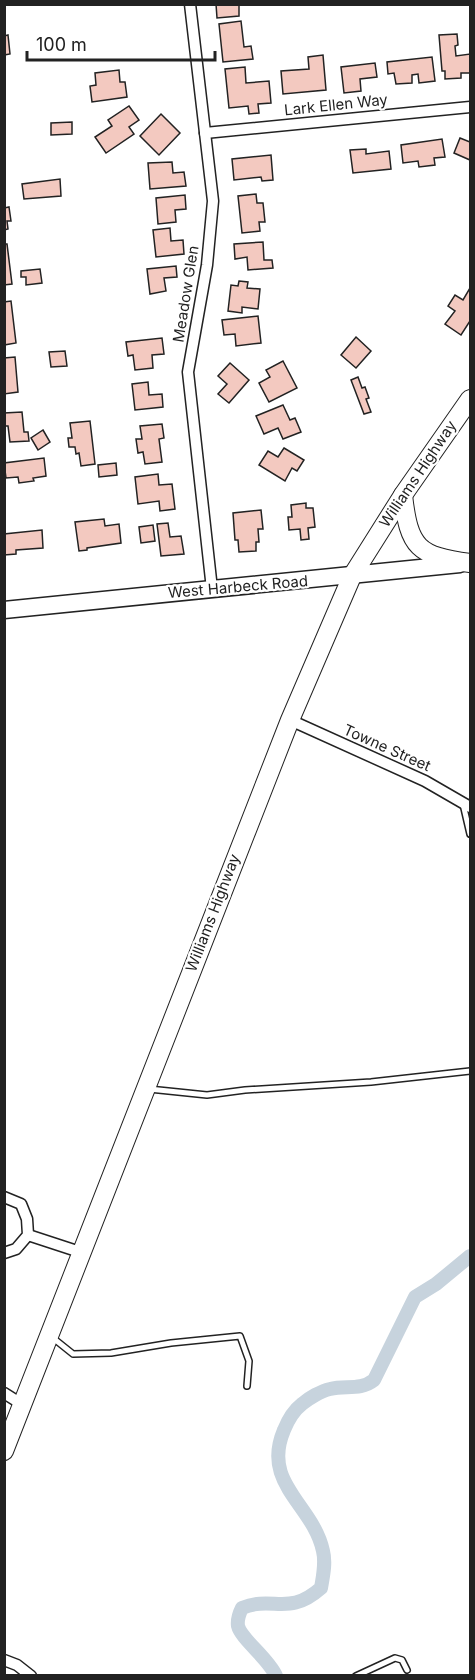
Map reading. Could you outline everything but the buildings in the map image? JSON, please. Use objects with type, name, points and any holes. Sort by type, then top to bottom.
[{"type":"main road","name":"Williams Highway","points":[[4,1451],[290,720],[352,576],[404,495],[471,399]]},
{"type":"main road","points":[[404,495],[406,522],[416,544],[438,559],[471,563]]},
{"type":"street","name":"Meadow Glen","points":[[190,4],[213,201],[207,265],[188,372],[212,589]]},
{"type":"street","name":"Lark Ellen Way","points":[[205,134],[471,107]]},
{"type":"street","name":"West Harbeck Road","points":[[4,610],[471,563]]},
{"type":"street","name":"Towne Street","points":[[290,720],[425,781],[467,805]]},
{"type":"street","points":[[4,1197],[21,1204],[27,1219],[28,1235],[16,1249],[4,1253]]},
{"type":"street","points":[[28,1235],[83,1253]]},
{"type":"street","points":[[4,1393],[22,1405]]},
{"type":"street","points":[[4,1660],[17,1665],[31,1676]]},
{"type":"lane","points":[[467,805],[471,834]]},
{"type":"lane","points":[[144,1089],[207,1095],[245,1090],[371,1082],[471,1071]]},
{"type":"lane","points":[[50,1335],[73,1354],[111,1353],[171,1343],[240,1336],[249,1362],[247,1386]]},
{"type":"lane","points":[[356,1676],[395,1658],[402,1660],[407,1670]]},
{"type":"waterway","points":[[276,1676],[268,1663],[240,1631],[238,1626],[240,1612],[242,1608],[253,1605],[290,1604],[309,1597],[321,1588],[324,1565],[318,1535],[291,1493],[279,1465],[279,1449],[286,1426],[296,1410],[315,1395],[330,1389],[358,1387],[374,1380],[415,1297],[436,1284],[470,1256]]}]
